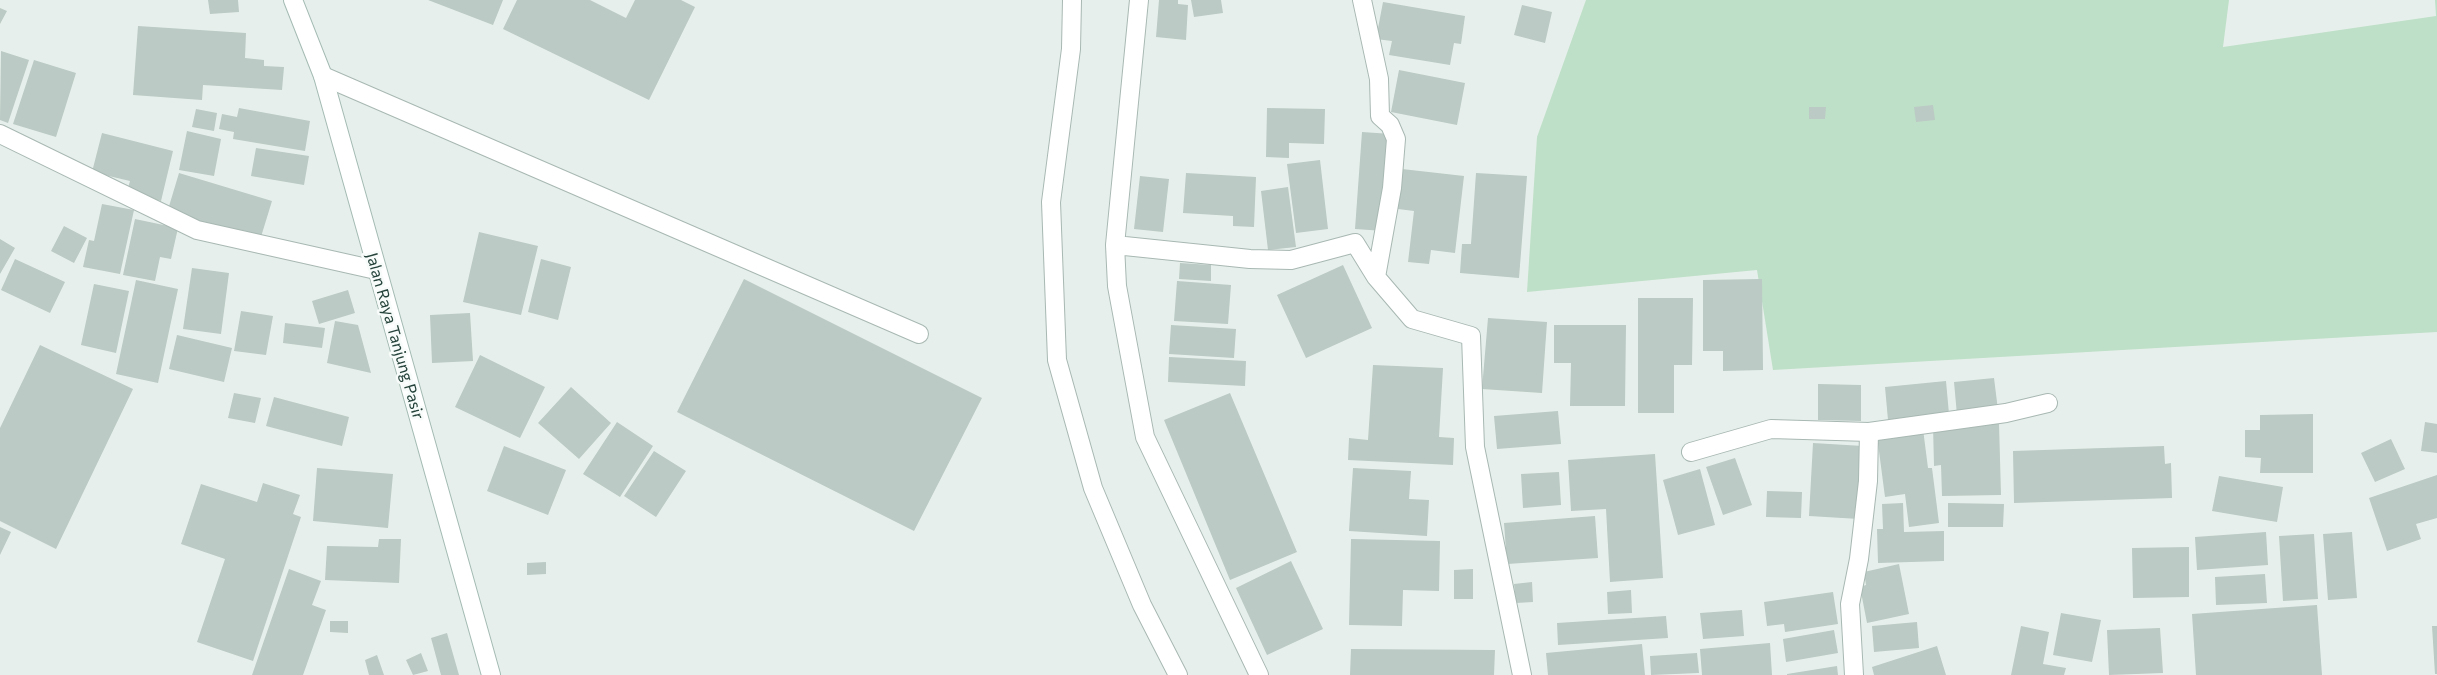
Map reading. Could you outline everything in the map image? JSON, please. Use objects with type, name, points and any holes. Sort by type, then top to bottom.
[{"type":"street","name":"Jalan Raya Tanjung Pasir","points":[[293,0],[323,76],[491,675]]},
{"type":"street","points":[[1072,0],[1071,49],[1051,202],[1057,360],[1093,488],[1143,605],[1178,675]]},
{"type":"street","points":[[1139,0],[1115,245],[1117,286],[1145,437],[1259,675]]},
{"type":"street","points":[[1362,0],[1379,79],[1380,116],[1390,125],[1396,139],[1392,188],[1376,277]]},
{"type":"street","points":[[323,76],[919,334]]},
{"type":"street","points":[[0,134],[197,230],[376,270]]},
{"type":"street","points":[[1115,245],[1250,259],[1291,260],[1355,243],[1376,277],[1412,319],[1471,336],[1475,447],[1522,675]]},
{"type":"street","points":[[1691,452],[1771,429],[1869,432],[2006,413],[2048,403]]},
{"type":"street","points":[[1854,675],[1850,604],[1859,559],[1868,481],[1869,432]]},
{"type":"green space","points":[[1586,0],[2229,0],[2223,47],[2436,16],[2435,0],[2437,0],[2437,332],[1773,370],[1757,270],[1527,292],[1537,137]]},
{"type":"building","points":[[208,0],[238,0],[239,12],[210,14]]},
{"type":"building","points":[[428,0],[503,0],[493,25]]},
{"type":"building","points":[[517,0],[590,0],[626,18],[635,0],[681,0],[695,7],[649,100],[503,29]]},
{"type":"building","points":[[1159,0],[1178,0],[1178,4],[1188,5],[1186,40],[1156,37]]},
{"type":"building","points":[[1191,0],[1221,0],[1223,13],[1194,17]]},
{"type":"building","points":[[1383,2],[1465,16],[1461,44],[1454,43],[1450,65],[1389,55],[1392,41],[1376,39]]},
{"type":"building","points":[[1522,5],[1552,12],[1545,43],[1514,35]]},
{"type":"building","points":[[0,8],[7,11],[0,24]]},
{"type":"building","points":[[138,26],[246,33],[245,58],[264,60],[264,66],[284,67],[282,90],[203,85],[202,100],[133,95]]},
{"type":"building","points":[[1,51],[29,60],[8,123],[0,120]]},
{"type":"building","points":[[34,60],[76,73],[56,137],[13,124]]},
{"type":"building","points":[[1399,70],[1465,83],[1457,125],[1391,112]]},
{"type":"building","points":[[1933,105],[1935,120],[1916,122],[1914,107]]},
{"type":"building","points":[[1809,107],[1826,107],[1825,119],[1809,119]]},
{"type":"building","points":[[239,108],[310,121],[305,151],[233,139],[234,132],[219,129],[222,114],[237,117]]},
{"type":"building","points":[[1267,108],[1325,109],[1324,144],[1289,143],[1289,158],[1266,157]]},
{"type":"building","points":[[196,109],[217,113],[214,131],[192,127]]},
{"type":"building","points":[[187,131],[221,139],[214,176],[179,170]]},
{"type":"building","points":[[1362,132],[1391,134],[1384,231],[1355,229]]},
{"type":"building","points":[[102,133],[173,151],[161,201],[127,192],[130,181],[92,172]]},
{"type":"building","points":[[256,148],[309,156],[304,185],[251,176]]},
{"type":"building","points":[[1320,160],[1328,229],[1296,233],[1287,164]]},
{"type":"building","points":[[1402,169],[1464,176],[1455,253],[1431,250],[1429,264],[1408,262],[1414,211],[1398,209]]},
{"type":"building","points":[[179,173],[272,201],[260,240],[167,213]]},
{"type":"building","points":[[1186,173],[1256,177],[1254,227],[1233,226],[1233,216],[1183,213]]},
{"type":"building","points":[[1476,173],[1527,176],[1519,278],[1460,273],[1462,244],[1471,244]]},
{"type":"building","points":[[1140,176],[1169,179],[1163,232],[1134,229]]},
{"type":"building","points":[[1288,187],[1296,247],[1268,250],[1261,191]]},
{"type":"building","points":[[102,204],[134,210],[120,274],[83,267],[89,240],[94,241]]},
{"type":"building","points":[[135,219],[178,228],[171,259],[160,257],[155,281],[123,275]]},
{"type":"building","points":[[64,226],[87,238],[74,263],[51,251]]},
{"type":"building","points":[[479,232],[538,246],[521,315],[463,302]]},
{"type":"building","points":[[0,239],[15,248],[0,274]]},
{"type":"building","points":[[15,259],[65,282],[50,313],[1,290]]},
{"type":"building","points":[[541,259],[571,267],[558,320],[528,312]]},
{"type":"building","points":[[1180,263],[1211,265],[1211,281],[1179,279]]},
{"type":"building","points":[[1343,265],[1372,328],[1306,358],[1277,295]]},
{"type":"building","points":[[192,268],[229,273],[221,334],[183,329]]},
{"type":"building","points":[[744,279],[982,398],[914,531],[677,412]]},
{"type":"building","points":[[1762,279],[1763,370],[1723,371],[1723,351],[1703,351],[1703,280]]},
{"type":"building","points":[[136,280],[178,289],[158,383],[116,374]]},
{"type":"building","points":[[1177,281],[1231,285],[1228,324],[1174,321]]},
{"type":"building","points":[[94,284],[129,291],[116,353],[81,345]]},
{"type":"building","points":[[348,290],[355,313],[319,324],[312,301]]},
{"type":"building","points":[[1638,298],[1693,298],[1692,365],[1674,365],[1674,413],[1638,413]]},
{"type":"building","points":[[241,311],[273,316],[266,355],[234,351]]},
{"type":"building","points":[[470,313],[473,361],[432,363],[430,315]]},
{"type":"building","points":[[1488,318],[1547,322],[1542,393],[1482,389]]},
{"type":"building","points":[[335,321],[358,325],[371,373],[327,363]]},
{"type":"building","points":[[285,323],[325,328],[322,348],[283,343]]},
{"type":"building","points":[[1171,325],[1236,329],[1234,358],[1169,354]]},
{"type":"building","points":[[1554,325],[1626,325],[1625,406],[1570,406],[1571,363],[1554,363]]},
{"type":"building","points":[[177,335],[232,348],[224,382],[169,369]]},
{"type":"building","points":[[40,345],[133,389],[56,549],[0,521],[0,428]]},
{"type":"building","points":[[480,355],[545,387],[520,438],[455,407]]},
{"type":"building","points":[[1169,357],[1246,361],[1245,386],[1168,382]]},
{"type":"building","points":[[1373,365],[1443,368],[1439,437],[1454,438],[1453,465],[1348,460],[1349,438],[1368,440]]},
{"type":"building","points":[[1994,378],[1998,410],[1957,415],[1954,382]]},
{"type":"building","points":[[1946,381],[1949,414],[1888,420],[1885,387]]},
{"type":"building","points":[[1818,384],[1861,385],[1861,421],[1818,420]]},
{"type":"building","points":[[571,387],[611,423],[579,459],[538,423]]},
{"type":"building","points":[[234,393],[261,398],[255,423],[228,418]]},
{"type":"building","points":[[1230,393],[1297,552],[1230,580],[1164,420]]},
{"type":"building","points":[[274,397],[349,417],[342,446],[266,426]]},
{"type":"building","points":[[1558,411],[1561,444],[1497,449],[1494,416]]},
{"type":"building","points":[[2313,414],[2313,473],[2260,473],[2261,458],[2245,457],[2245,430],[2260,430],[2260,415]]},
{"type":"building","points":[[617,422],[653,446],[620,497],[583,474]]},
{"type":"building","points":[[2425,422],[2437,424],[2437,453],[2421,451]]},
{"type":"building","points":[[1999,423],[2001,495],[1942,496],[1941,465],[1934,466],[1933,425]]},
{"type":"building","points":[[1923,429],[1928,468],[1932,468],[1939,523],[1909,527],[1905,494],[1885,497],[1877,436]]},
{"type":"building","points":[[2391,439],[2405,469],[2375,482],[2361,453]]},
{"type":"building","points":[[1813,443],[1863,446],[1859,519],[1809,516]]},
{"type":"building","points":[[504,446],[566,470],[548,515],[487,491]]},
{"type":"building","points":[[2164,446],[2165,464],[2171,463],[2172,498],[2014,503],[2013,451]]},
{"type":"building","points":[[654,451],[686,471],[656,517],[624,496]]},
{"type":"building","points":[[1655,454],[1663,578],[1610,582],[1606,509],[1571,511],[1568,460]]},
{"type":"building","points":[[1735,458],[1752,505],[1723,515],[1706,467]]},
{"type":"building","points":[[317,468],[393,474],[388,528],[313,521]]},
{"type":"building","points":[[1353,468],[1411,471],[1409,499],[1429,500],[1427,536],[1349,531]]},
{"type":"building","points":[[1700,469],[1715,525],[1678,535],[1663,480]]},
{"type":"building","points":[[1559,472],[1561,505],[1523,508],[1521,474]]},
{"type":"building","points":[[2437,475],[2437,518],[2416,524],[2421,539],[2387,551],[2369,498]]},
{"type":"building","points":[[2219,476],[2283,487],[2277,522],[2212,511]]},
{"type":"building","points":[[263,483],[300,495],[293,514],[301,517],[253,661],[197,642],[225,559],[181,544],[201,484],[257,502]]},
{"type":"building","points":[[1767,491],[1802,492],[1801,518],[1766,517]]},
{"type":"building","points":[[1903,503],[1904,532],[1944,531],[1944,561],[1878,563],[1877,529],[1883,529],[1882,504]]},
{"type":"building","points":[[1948,503],[2004,504],[2003,527],[1948,527]]},
{"type":"building","points":[[1595,516],[1598,558],[1507,564],[1504,523]]},
{"type":"building","points":[[0,527],[11,532],[0,555]]},
{"type":"building","points":[[2266,532],[2268,565],[2197,570],[2195,537]]},
{"type":"building","points":[[2352,532],[2357,598],[2328,600],[2323,534]]},
{"type":"building","points":[[2314,534],[2318,599],[2283,601],[2279,536]]},
{"type":"building","points":[[379,539],[401,539],[399,583],[325,580],[327,546],[378,547]]},
{"type":"building","points":[[1351,539],[1440,541],[1439,591],[1403,590],[1402,626],[1349,625]]},
{"type":"building","points":[[2189,547],[2189,597],[2133,598],[2132,548]]},
{"type":"building","points":[[1291,561],[1323,629],[1267,655],[1236,588]]},
{"type":"building","points":[[546,562],[546,574],[527,575],[527,563]]},
{"type":"building","points":[[1899,564],[1909,614],[1867,623],[1860,587],[1866,585],[1864,572]]},
{"type":"building","points":[[289,569],[321,581],[312,605],[326,610],[303,675],[252,675]]},
{"type":"building","points":[[1473,569],[1473,599],[1454,599],[1454,570]]},
{"type":"building","points":[[2265,574],[2267,603],[2216,605],[2215,577]]},
{"type":"building","points":[[1532,582],[1533,602],[1516,603],[1514,584]]},
{"type":"building","points":[[1631,590],[1632,613],[1608,614],[1607,592]]},
{"type":"building","points":[[1833,592],[1838,624],[1785,632],[1784,624],[1767,626],[1764,602]]},
{"type":"building","points":[[2317,605],[2322,675],[2196,675],[2192,614]]},
{"type":"building","points":[[1742,610],[1744,636],[1703,639],[1700,613]]},
{"type":"building","points":[[2061,613],[2101,620],[2092,662],[2053,655]]},
{"type":"building","points":[[1666,616],[1668,638],[1558,645],[1557,623]]},
{"type":"building","points":[[330,621],[348,621],[348,633],[330,632]]},
{"type":"building","points":[[1917,622],[1919,648],[1874,652],[1872,626]]},
{"type":"building","points":[[2021,626],[2049,632],[2043,664],[2066,668],[2064,675],[2011,675]]},
{"type":"building","points":[[2432,626],[2437,626],[2437,674],[2435,674]]},
{"type":"building","points":[[2160,628],[2163,673],[2109,675],[2107,630]]},
{"type":"building","points":[[1834,630],[1838,653],[1786,662],[1783,639]]},
{"type":"building","points":[[447,633],[459,675],[441,675],[431,638]]},
{"type":"building","points":[[1770,643],[1772,675],[1702,675],[1700,649]]},
{"type":"building","points":[[1642,644],[1645,675],[1548,675],[1546,653]]},
{"type":"building","points":[[1937,646],[1946,675],[1874,675],[1872,667]]},
{"type":"building","points":[[1351,649],[1495,650],[1494,675],[1350,675]]},
{"type":"building","points":[[421,653],[428,671],[413,675],[406,660]]},
{"type":"building","points":[[1697,653],[1699,673],[1651,675],[1650,656]]},
{"type":"building","points":[[377,655],[384,675],[369,675],[365,660]]},
{"type":"building","points":[[1837,666],[1838,675],[1787,675],[1787,674]]}]
